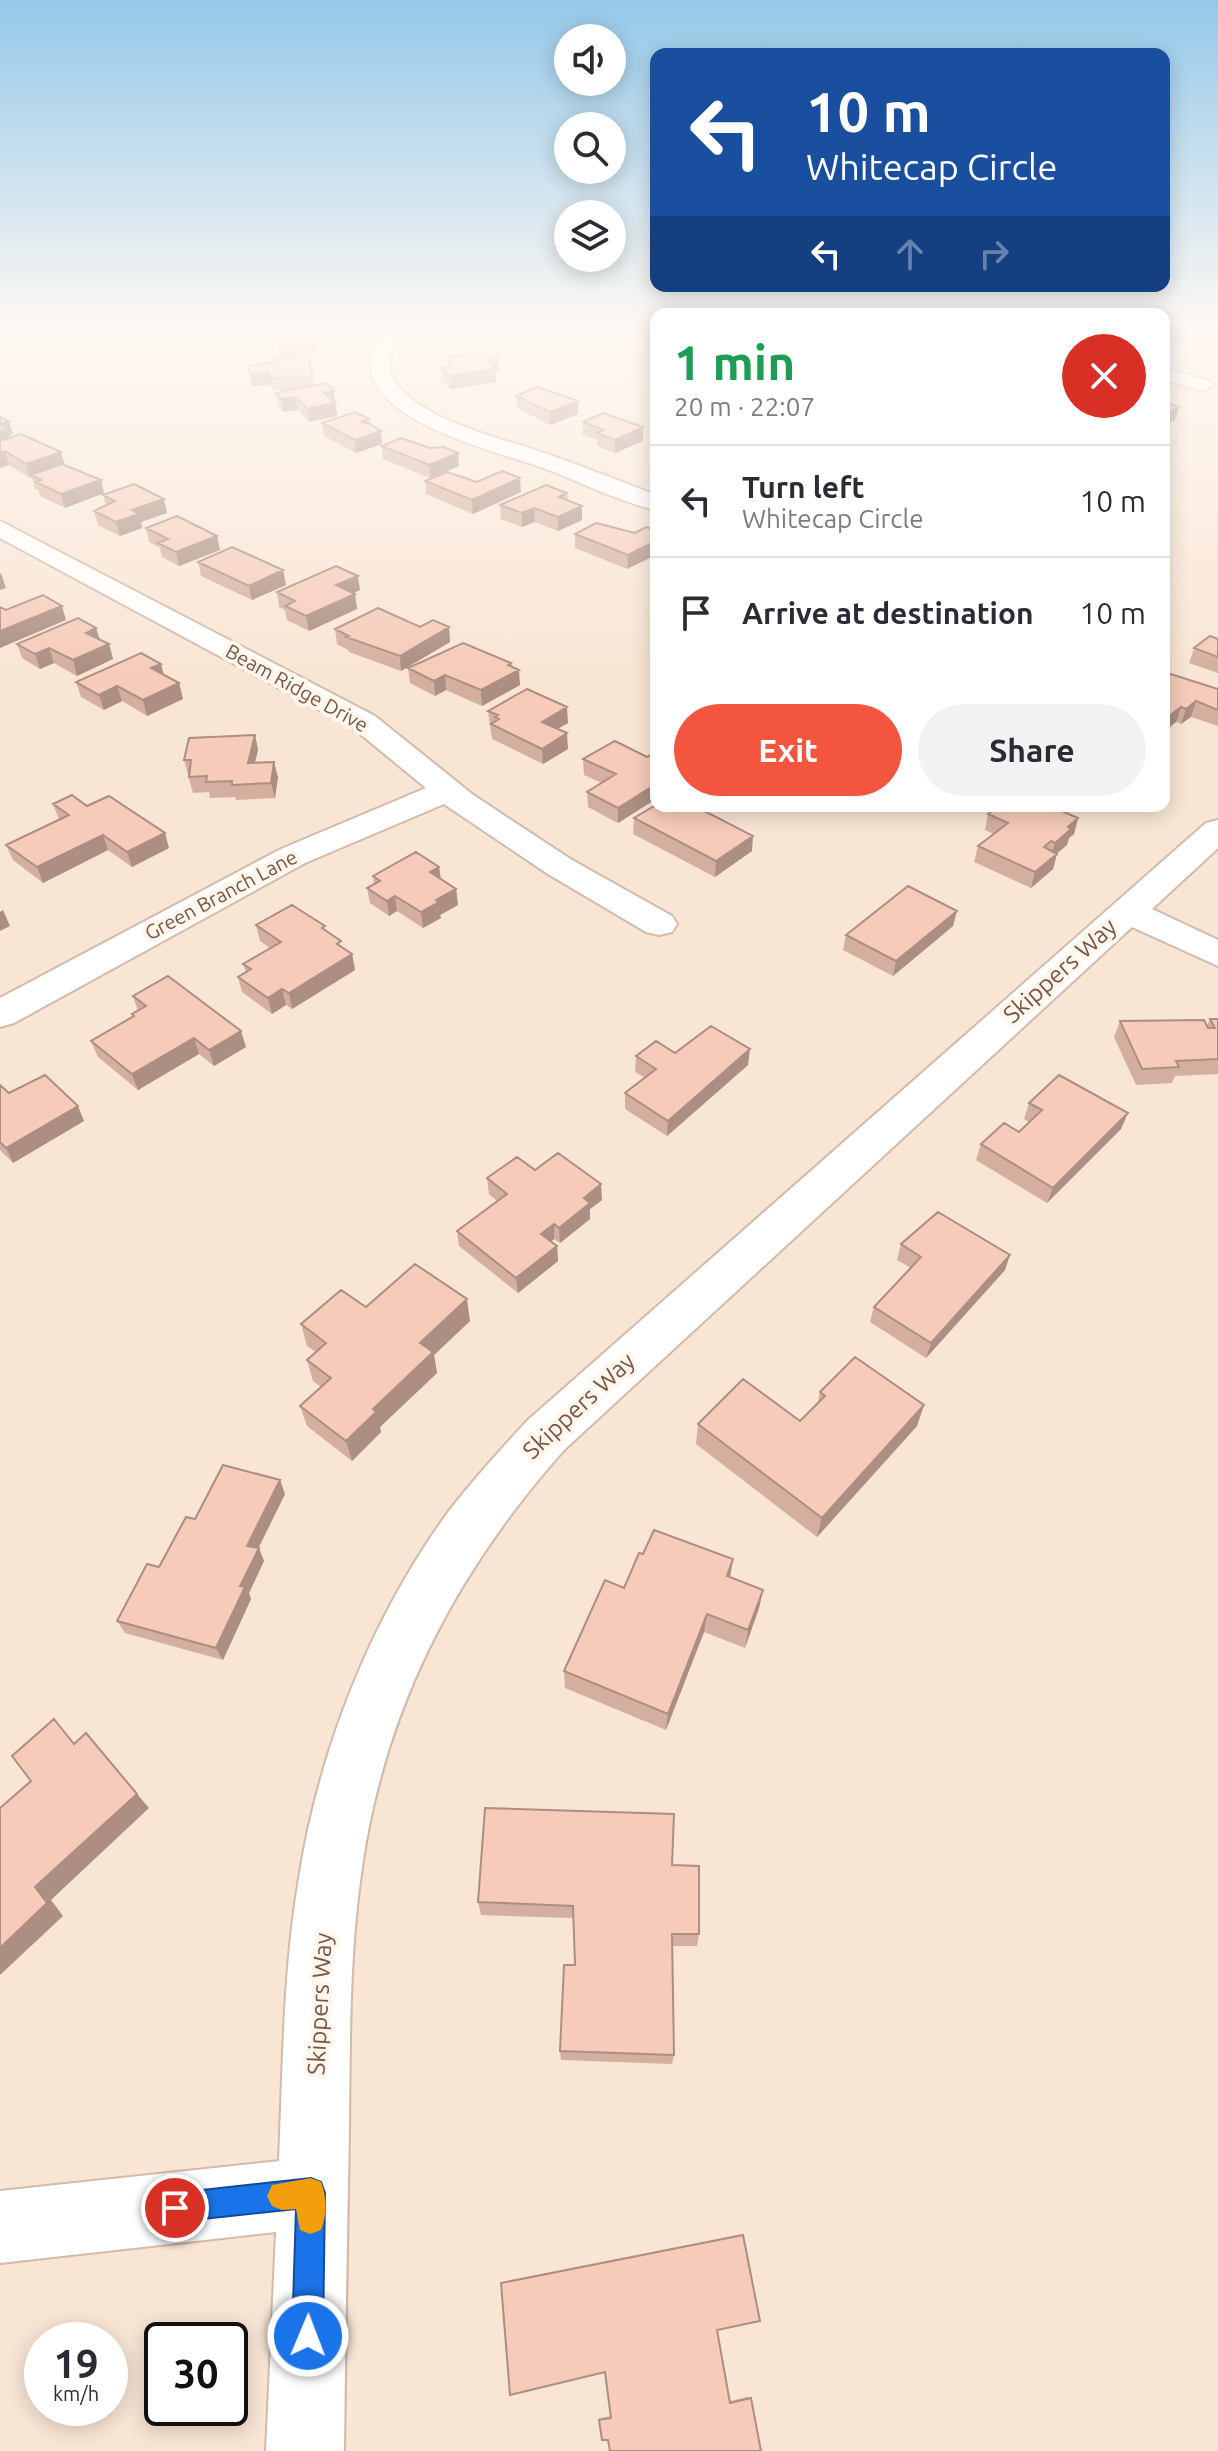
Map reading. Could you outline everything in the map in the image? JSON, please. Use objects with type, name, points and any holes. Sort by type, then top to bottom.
[{"type":"street","points":[[504,445],[650,501]]},
{"type":"street","name":"Beam Ridge Drive","points":[[0,528],[364,722],[449,790],[560,867],[659,924]]},
{"type":"street","name":"Green Branch Lane","points":[[0,1014],[293,856],[449,790]]},
{"type":"street","name":"Skippers Way","points":[[305,2451],[319,1977],[326,1903],[352,1772],[397,1654],[422,1601],[456,1544],[511,1472],[555,1426],[1218,830]]},
{"type":"street","points":[[1127,911],[1218,954]]},
{"type":"street","points":[[0,2227],[311,2193]]},
{"type":"shaded area","points":[[0,445],[650,445],[650,812],[1170,812],[1170,445],[1218,445],[1218,2451],[0,2451]]},
{"type":"building","points":[[0,445],[46,445],[61,452],[26,464],[5,451],[0,453]]},
{"type":"building","points":[[382,446],[444,447],[458,453],[429,465]]},
{"type":"building","points":[[62,464],[101,480],[61,494],[36,482],[41,480],[31,475]]},
{"type":"building","points":[[502,471],[520,478],[472,500],[425,481],[447,472],[477,482]]},
{"type":"building","points":[[134,484],[164,499],[132,510],[139,514],[116,522],[94,511],[115,501],[103,495]]},
{"type":"building","points":[[546,485],[567,493],[559,497],[582,506],[558,517],[534,508],[522,513],[500,505]]},
{"type":"building","points":[[177,516],[217,536],[176,552],[158,543],[168,539],[146,528]]},
{"type":"building","points":[[596,523],[635,533],[646,527],[650,528],[650,544],[628,555],[575,534]]},
{"type":"building","points":[[232,547],[283,570],[249,586],[198,562]]},
{"type":"building","points":[[336,566],[358,576],[336,585],[355,594],[306,616],[285,606],[295,601],[277,592]]},
{"type":"building","points":[[43,595],[62,606],[0,631],[0,607],[6,610]]},
{"type":"building","points":[[378,608],[420,627],[433,620],[449,627],[400,656],[346,637],[349,636],[335,629]]},
{"type":"building","points":[[78,618],[96,628],[86,633],[109,644],[73,660],[49,648],[35,654],[17,644]]},
{"type":"building","points":[[1210,636],[1218,639],[1218,657],[1194,648]]},
{"type":"building","points":[[463,643],[511,663],[508,665],[519,670],[481,690],[445,675],[434,681],[408,668]]},
{"type":"building","points":[[141,653],[161,664],[151,668],[179,683],[143,700],[117,686],[99,695],[76,682]]},
{"type":"building","points":[[1170,674],[1218,689],[1218,710],[1196,701],[1186,709],[1181,707],[1170,715]]},
{"type":"building","points":[[527,689],[567,707],[542,722],[567,733],[542,749],[491,724],[499,719],[495,717],[498,715],[488,711]]},
{"type":"building","points":[[255,735],[248,763],[274,762],[271,783],[232,785],[232,781],[206,782],[207,776],[189,777],[191,760],[184,760],[189,738]]},
{"type":"building","points":[[615,741],[647,757],[650,755],[650,788],[618,808],[587,792],[616,774],[583,759]]},
{"type":"building","points":[[72,795],[87,806],[109,796],[165,833],[127,852],[103,835],[37,867],[6,845],[69,815],[53,804]]},
{"type":"building","points":[[650,809],[650,812],[707,812],[753,836],[716,861],[634,818]]},
{"type":"building","points":[[1064,812],[1078,818],[1055,843],[1051,841],[1044,847],[1057,854],[1035,872],[978,846],[1008,823],[988,814]]},
{"type":"building","points":[[416,852],[439,867],[430,872],[456,889],[421,912],[395,896],[387,901],[367,888],[380,881],[373,876]]},
{"type":"building","points":[[908,886],[957,911],[896,961],[846,935]]},
{"type":"building","points":[[292,905],[325,926],[322,928],[341,941],[337,944],[352,954],[289,993],[282,989],[268,998],[238,977],[251,969],[243,964],[281,942],[256,925]]},
{"type":"building","points":[[168,976],[241,1031],[209,1050],[194,1038],[132,1074],[91,1041],[146,1006],[133,996]]},
{"type":"building","points":[[1210,1019],[1218,1019],[1218,1059],[1176,1061],[1179,1067],[1142,1069],[1120,1021],[1204,1020],[1208,1028],[1215,1028]]},
{"type":"building","points":[[711,1026],[750,1049],[668,1121],[625,1093],[656,1069],[636,1056],[656,1041],[675,1053]]},
{"type":"building","points":[[45,1075],[78,1106],[6,1148],[0,1142],[0,1085],[9,1093]]},
{"type":"building","points":[[1059,1075],[1128,1113],[1053,1188],[981,1144],[1004,1123],[1019,1132],[1042,1110],[1029,1103]]},
{"type":"building","points":[[558,1153],[601,1184],[584,1198],[590,1203],[559,1228],[554,1224],[541,1234],[557,1246],[516,1278],[457,1231],[507,1194],[487,1178],[517,1157],[535,1170]]},
{"type":"building","points":[[938,1212],[1010,1255],[931,1343],[874,1307],[921,1257],[901,1244]]},
{"type":"building","points":[[415,1264],[467,1299],[420,1343],[433,1352],[373,1409],[376,1412],[346,1441],[300,1406],[331,1378],[307,1360],[326,1343],[301,1324],[341,1290],[366,1307]]},
{"type":"building","points":[[855,1357],[924,1405],[822,1518],[698,1424],[743,1379],[800,1421],[825,1396],[820,1392]]},
{"type":"building","points":[[223,1465],[280,1480],[247,1546],[259,1548],[240,1586],[245,1587],[216,1648],[117,1621],[147,1564],[159,1567],[186,1517],[195,1519]]},
{"type":"building","points":[[654,1530],[733,1559],[727,1576],[763,1590],[748,1630],[707,1614],[668,1714],[564,1671],[605,1580],[624,1588],[639,1553],[643,1554]]},
{"type":"building","points":[[54,1719],[74,1744],[86,1733],[137,1794],[35,1887],[47,1903],[0,1948],[0,1808],[31,1781],[12,1756]]},
{"type":"building","points":[[485,1808],[674,1814],[672,1865],[699,1866],[699,1934],[672,1934],[674,2055],[560,2051],[564,1965],[575,1965],[573,1906],[478,1902]]},
{"type":"building","points":[[743,2235],[760,2321],[717,2330],[730,2403],[751,2398],[761,2451],[610,2451],[608,2440],[602,2440],[599,2420],[611,2418],[605,2372],[510,2395],[501,2283]]},
{"type":"slow traffic","points":[[282,2196],[311,2193],[310,2220]]},
{"type":"route","points":[[175,2208],[311,2193],[308,2336]]}]
